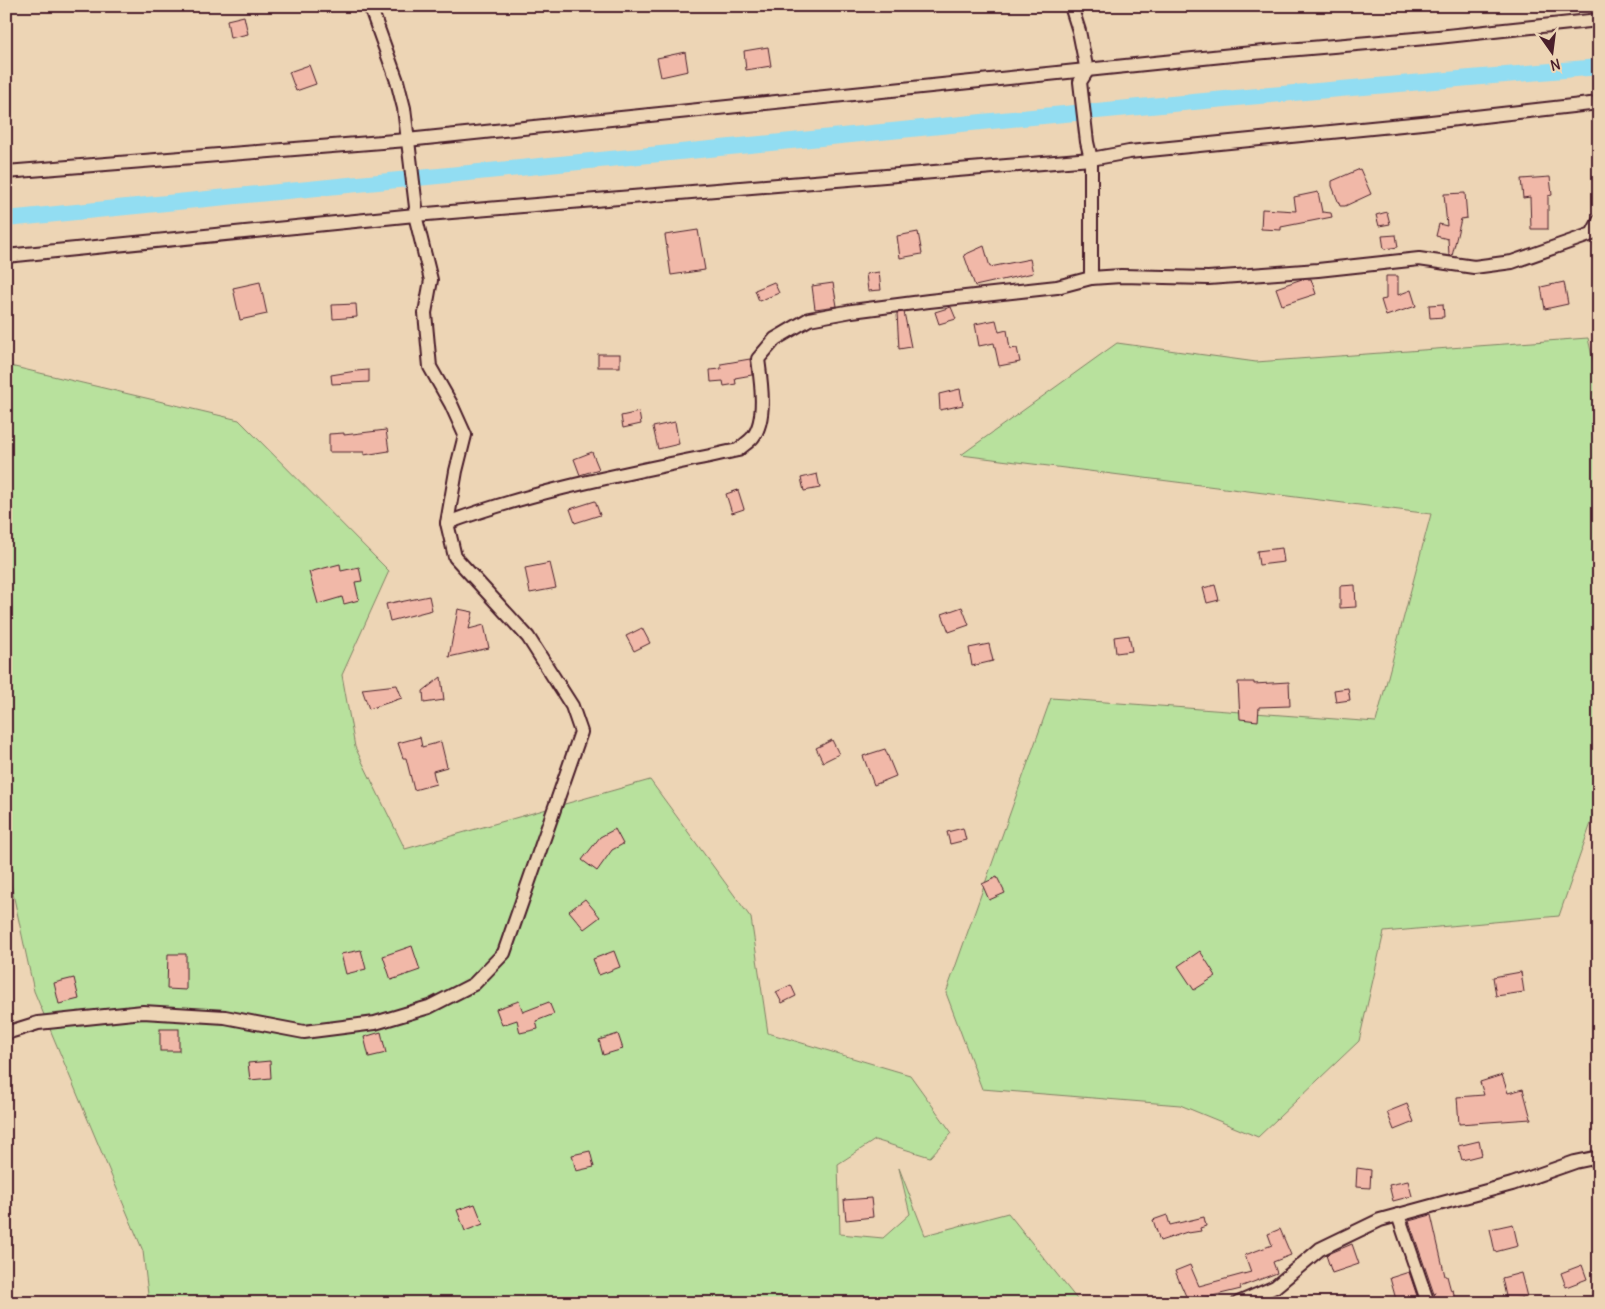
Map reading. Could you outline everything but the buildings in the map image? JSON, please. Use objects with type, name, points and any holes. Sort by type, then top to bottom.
[{"type":"street","points":[[6,1033],[38,1023],[143,1012],[225,1017],[304,1032],[375,1023],[429,1007],[474,984],[504,953],[581,732],[572,706],[528,637],[456,557],[447,523],[456,471],[466,435],[430,367],[425,313],[431,280],[415,211],[404,108],[397,81],[370,6]]},
{"type":"street","points":[[1071,6],[1079,31],[1084,77],[1087,142],[1090,159],[1091,278]]},
{"type":"street","points":[[6,172],[408,144],[1084,77],[1242,54],[1438,37],[1599,20]]},
{"type":"street","points":[[6,256],[415,211],[1090,159],[1130,152],[1422,124],[1599,103]]},
{"type":"street","points":[[447,523],[485,509],[604,478],[738,450],[753,437],[760,419],[761,383],[758,359],[775,339],[809,319],[852,311],[929,301],[1057,287],[1091,278],[1121,276],[1208,278],[1318,270],[1419,259],[1474,266],[1512,262],[1592,234],[1599,221]]},
{"type":"street","points":[[1238,1303],[1275,1287],[1320,1249],[1380,1220],[1512,1184],[1575,1162],[1599,1158]]},
{"type":"street","points":[[1398,1215],[1428,1303]]},
{"type":"green space","points":[[1588,338],[1599,388],[1599,800],[1559,916],[1384,932],[1359,1041],[1258,1137],[1180,1105],[982,1089],[946,993],[1051,698],[1376,722],[1431,514],[961,455],[1117,343],[1256,362]]},
{"type":"green space","points":[[6,365],[239,420],[389,571],[342,675],[355,747],[405,849],[650,780],[751,918],[768,1033],[910,1075],[952,1133],[930,1157],[875,1140],[838,1164],[840,1234],[883,1238],[910,1214],[899,1168],[925,1235],[1008,1213],[1080,1303],[149,1303],[143,1251],[34,991],[6,861]]},
{"type":"waterway","points":[[6,219],[1032,117],[1599,67]]}]
